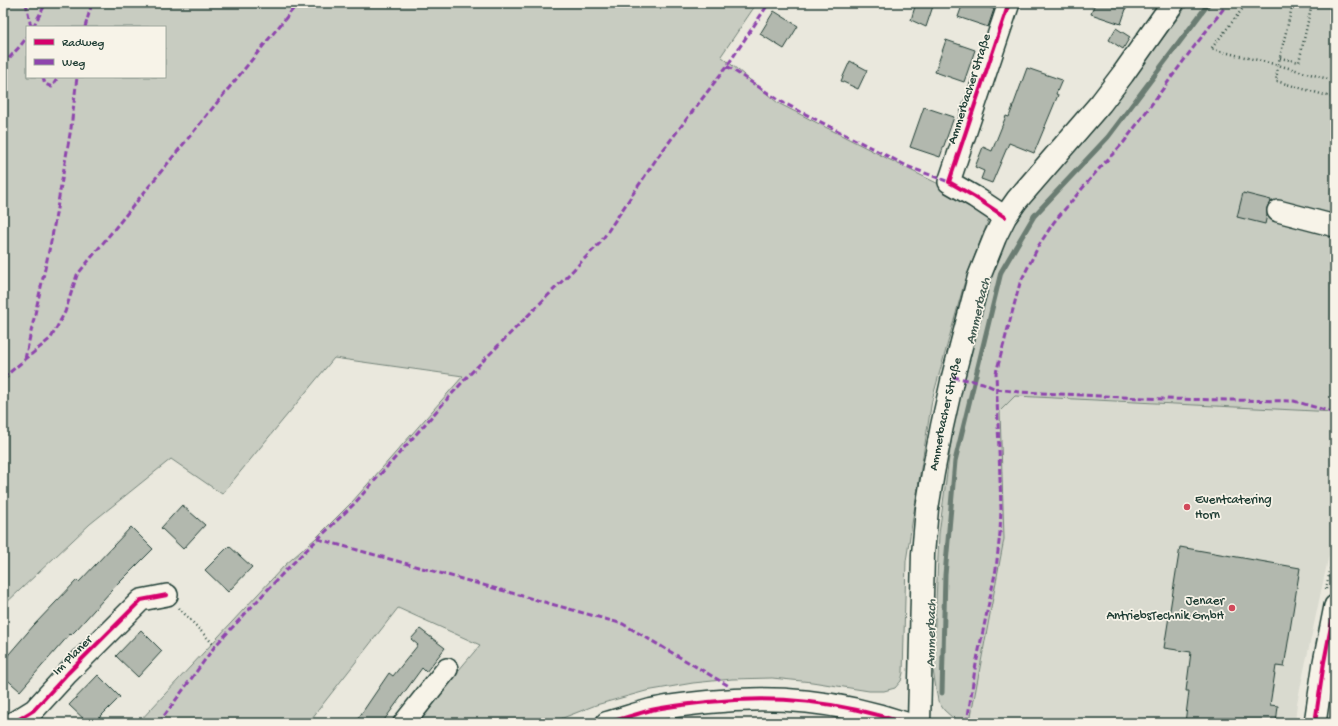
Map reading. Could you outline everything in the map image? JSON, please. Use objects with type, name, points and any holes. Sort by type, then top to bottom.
[{"type":"main road","name":"Ammerbacher Straße","points":[[919,723],[923,554],[930,488],[942,426],[972,301],[987,256],[1005,217],[1017,200],[1101,103],[1173,3]]},
{"type":"main road","points":[[607,723],[651,710],[682,705],[752,699],[782,699],[822,703],[861,711],[904,723]]},
{"type":"street","name":"Ammerbacher Straße","points":[[1005,217],[950,182],[1009,3]]},
{"type":"street","points":[[1278,211],[1335,226]]},
{"type":"street","name":"Im Planer","points":[[13,723],[34,710],[68,673],[141,600],[167,595]]},
{"type":"street","points":[[1315,723],[1324,662],[1335,606]]},
{"type":"street","points":[[404,723],[447,669]]},
{"type":"path","points":[[1247,3],[1211,49],[1278,65],[1335,81]]},
{"type":"path","points":[[1293,3],[1278,65],[1276,81],[1335,98]]},
{"type":"path","points":[[1280,58],[1299,62],[1312,3]]},
{"type":"path","points":[[184,614],[215,646]]},
{"type":"shaded area","points":[[3,3],[757,3],[721,56],[778,103],[945,187],[990,216],[964,284],[932,400],[906,561],[903,673],[901,681],[895,688],[884,691],[869,691],[812,682],[772,678],[732,679],[693,683],[646,691],[596,705],[550,723],[414,723],[480,645],[398,608],[312,718],[318,723],[138,723],[285,565],[316,538],[352,502],[463,376],[334,358],[222,494],[171,459],[90,524],[3,606],[3,381],[9,377],[3,380]]},
{"type":"shaded area","points":[[1189,3],[1335,3],[1335,412],[1015,396],[1000,411],[1004,539],[970,721],[954,719],[944,710],[938,701],[933,670],[939,534],[956,404],[986,287],[1010,219],[1111,108]]},
{"type":"shaded area","name":"Jenaer AntriebsTechnik GmbH","points":[[1015,396],[1335,412],[1335,521],[1297,703],[1295,723],[973,723],[970,721],[1004,539],[1000,411]]},
{"type":"building","points":[[916,3],[934,3],[926,27],[911,20]]},
{"type":"building","points":[[963,3],[977,3],[994,9],[988,27],[958,17]]},
{"type":"building","points":[[1095,3],[1128,3],[1121,24],[1091,14]]},
{"type":"building","points":[[774,11],[798,26],[784,49],[760,34]]},
{"type":"building","points":[[1116,28],[1130,37],[1123,49],[1109,40]]},
{"type":"building","points":[[946,40],[975,50],[964,82],[935,72]]},
{"type":"building","points":[[850,61],[867,70],[858,89],[841,81]]},
{"type":"building","points":[[1027,68],[1062,80],[1056,94],[1058,95],[1034,153],[1009,143],[992,183],[981,179],[984,171],[975,167],[983,147],[992,151],[1006,116],[1009,117]]},
{"type":"building","points":[[924,107],[954,117],[940,157],[910,147]]},
{"type":"building","points":[[1243,193],[1271,200],[1267,208],[1265,224],[1237,217]]},
{"type":"building","points":[[182,505],[205,525],[183,549],[161,528]]},
{"type":"building","points":[[131,527],[153,549],[111,591],[77,629],[71,635],[70,634],[20,691],[3,676],[3,661],[34,625],[77,580],[79,582]]},
{"type":"building","points":[[229,546],[252,567],[228,592],[205,570]]},
{"type":"building","name":"Jenaer AntriebsTechnik GmbH","points":[[1180,547],[1300,568],[1284,667],[1276,666],[1270,705],[1278,706],[1276,723],[1185,723],[1189,691],[1186,691],[1191,652],[1164,648]]},
{"type":"building","points":[[420,629],[445,648],[426,672],[422,668],[382,723],[355,723],[389,673],[393,676],[418,645],[411,639]]},
{"type":"building","points":[[141,630],[162,651],[138,677],[116,656]]},
{"type":"building","points":[[98,675],[120,697],[94,723],[88,723],[69,705]]},
{"type":"waterway","name":"Ammerbach","points":[[942,693],[945,575],[955,461],[1001,272],[1034,216],[1108,137],[1209,3]]},
{"type":"marked path","points":[[26,3],[31,26]]},
{"type":"marked path","points":[[34,26],[46,3]]},
{"type":"marked path","points":[[85,26],[92,3]]},
{"type":"marked path","points":[[3,378],[51,338],[65,312],[77,275],[298,3]]},
{"type":"marked path","points":[[159,723],[215,646],[287,569],[354,504],[466,378],[600,243],[657,158],[727,66],[769,3]]},
{"type":"marked path","points":[[967,723],[975,669],[996,569],[1000,533],[1001,509],[996,373],[1020,283],[1039,245],[1054,222],[1097,171],[1124,142],[1228,3]]},
{"type":"marked path","points":[[3,65],[26,38]]},
{"type":"marked path","points":[[727,66],[780,101],[909,167],[949,182]]},
{"type":"marked path","points":[[43,78],[45,84],[52,87],[57,78]]},
{"type":"marked path","points":[[25,359],[52,237],[71,128],[77,78]]},
{"type":"marked path","points":[[953,377],[983,383],[996,389],[1020,392],[1164,399],[1294,401],[1335,413]]},
{"type":"marked path","points":[[318,539],[623,624],[729,686]]},
{"type":"marked path","points":[[1332,664],[1335,674],[1335,707]]},
{"type":"cycle path","points":[[1005,217],[949,182],[1009,3]]},
{"type":"cycle path","points":[[13,723],[34,710],[68,673],[141,600],[167,595]]},
{"type":"cycle path","points":[[1315,723],[1324,662],[1335,606]]},
{"type":"cycle path","points":[[607,723],[665,707],[708,702],[758,699],[831,705],[855,709],[904,723]]},
{"type":"place","name":"Eventcatering Horn","points":[[1187,507]]},
{"type":"place","name":"Jenaer AntriebsTechnik GmbH","points":[[1232,608]]}]
